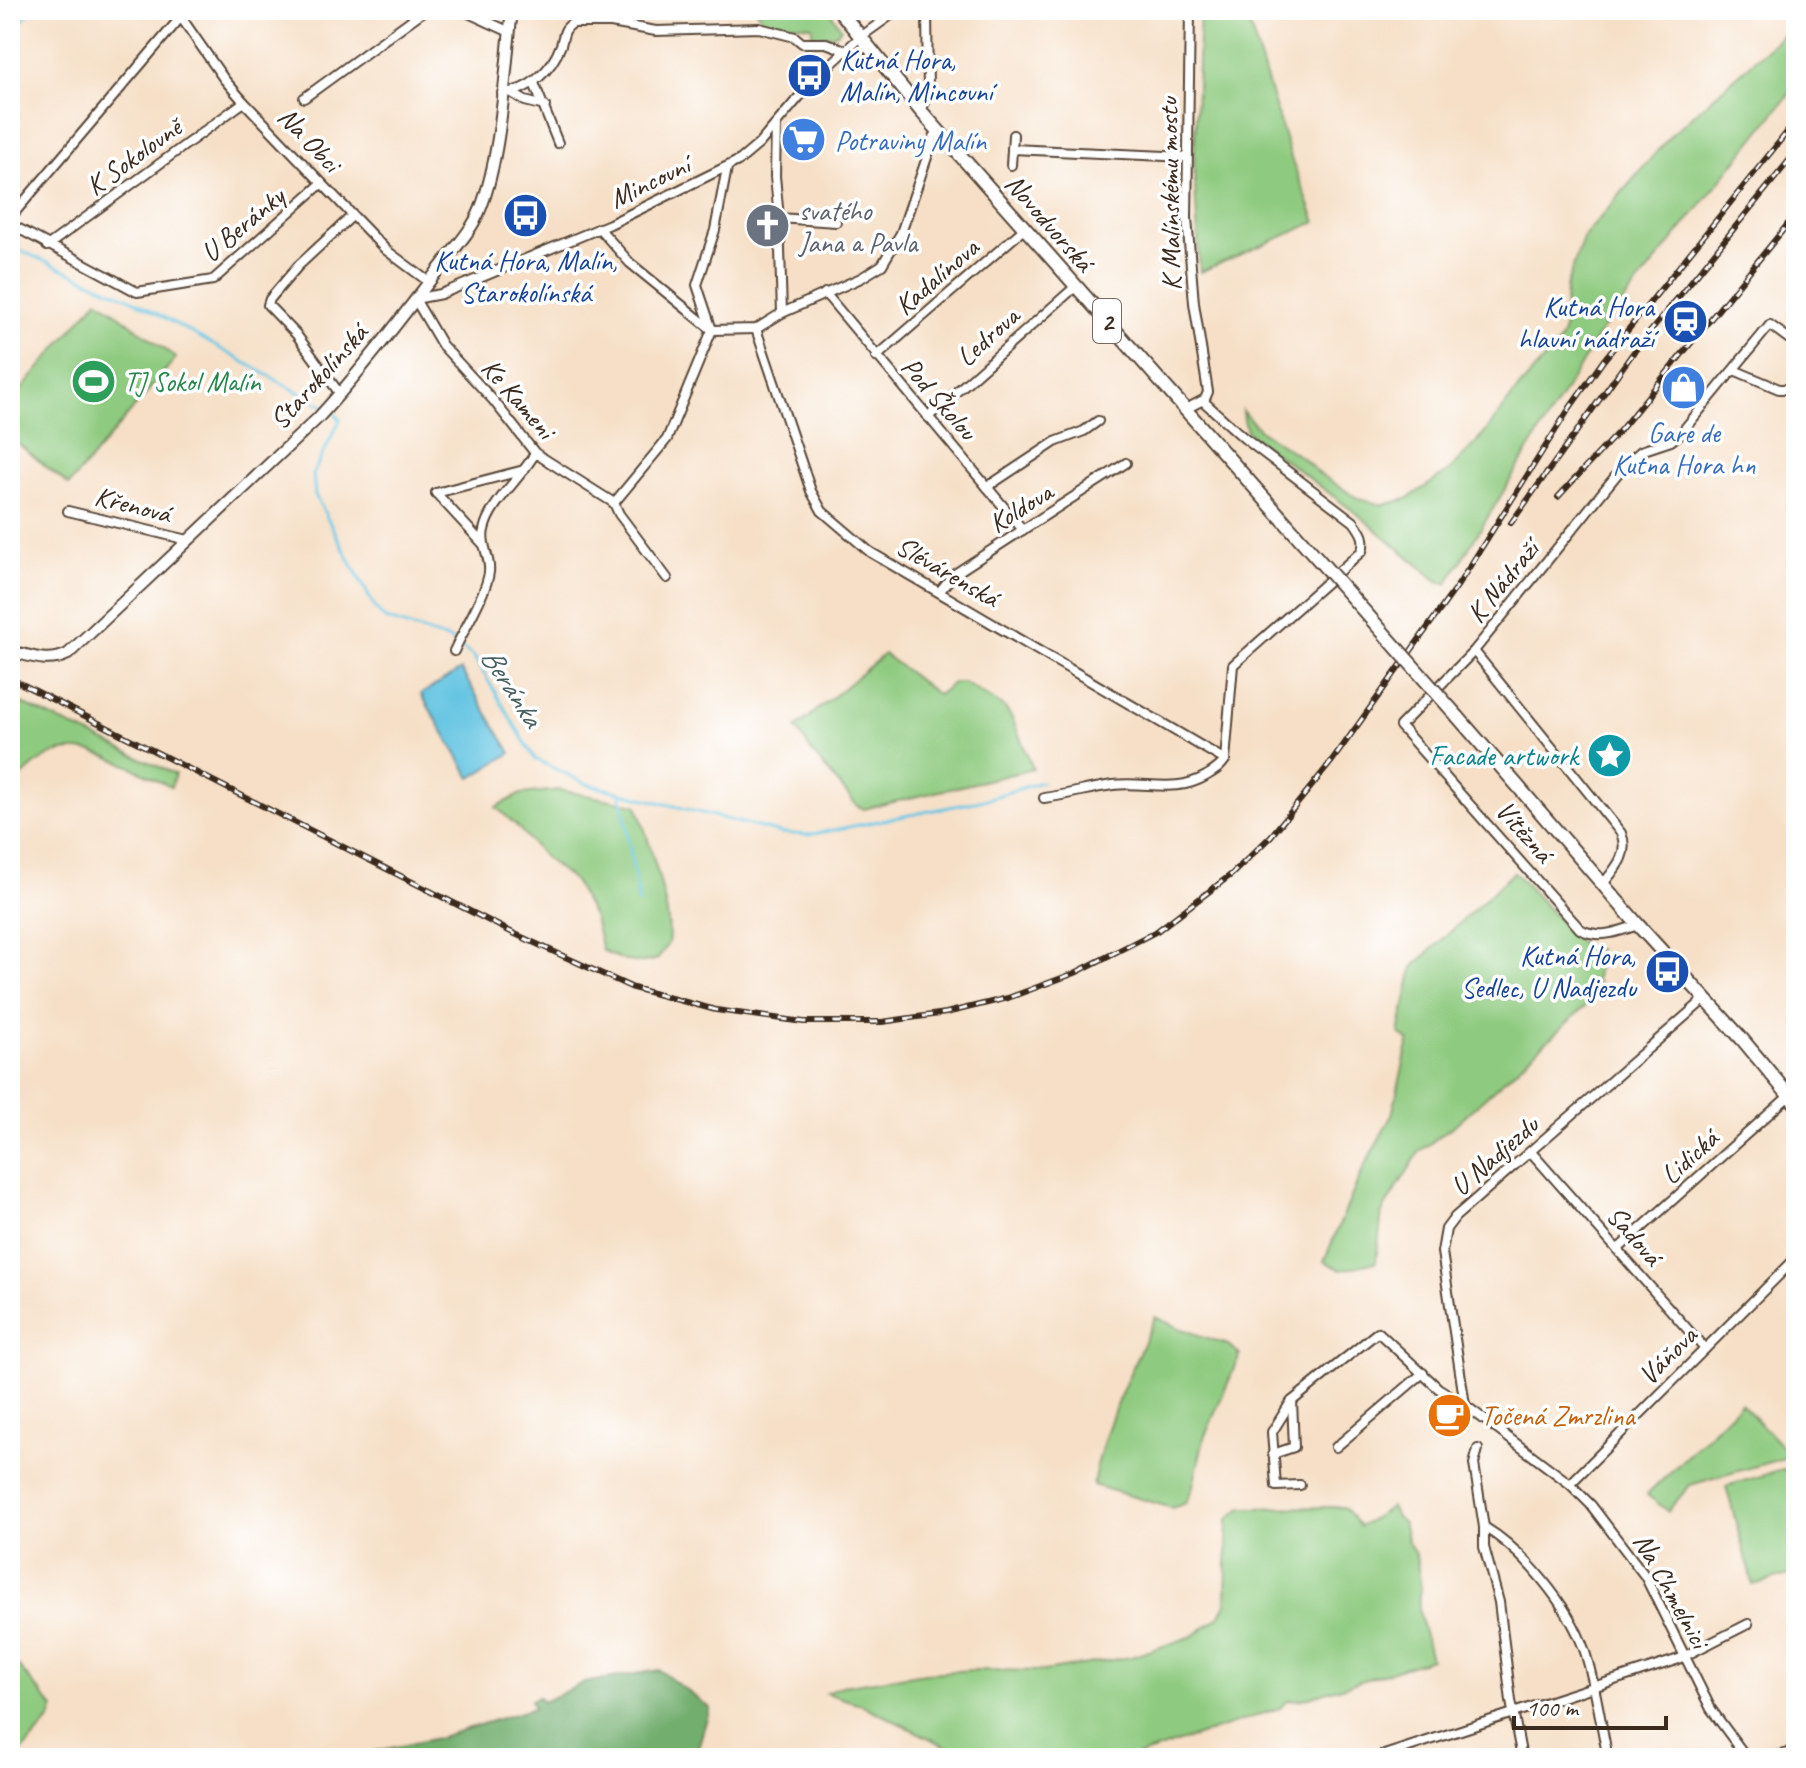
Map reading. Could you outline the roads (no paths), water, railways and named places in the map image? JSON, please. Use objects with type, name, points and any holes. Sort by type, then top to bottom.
[{"type":"main road","name":"Novodvorská","points":[[839,10],[863,35],[920,110],[1458,717]]},
{"type":"main road","name":"Vítězná","points":[[1458,717],[1793,1100]]},
{"type":"street","points":[[304,98],[425,10]]},
{"type":"street","points":[[462,10],[510,32]]},
{"type":"street","name":"Starokolínská","points":[[10,651],[45,660],[68,654],[332,403],[429,282],[478,214],[490,176],[507,93],[512,10]]},
{"type":"street","name":"Mincovní","points":[[415,299],[441,294],[599,228],[727,168],[759,144],[811,83],[845,50],[898,10]]},
{"type":"street","points":[[920,110],[928,91],[927,10]]},
{"type":"street","name":"K Malínskému mostu","points":[[1190,10],[1187,157],[1190,263],[1208,392],[1203,401]]},
{"type":"street","points":[[10,221],[178,14]]},
{"type":"street","name":"Na Obci","points":[[178,14],[244,102],[386,250],[429,282]]},
{"type":"street","points":[[507,93],[534,83],[554,58],[563,33],[573,23],[611,23],[656,31],[759,28],[795,37],[802,43],[826,43],[845,50]]},
{"type":"street","points":[[534,83],[558,143]]},
{"type":"street","points":[[507,93],[545,106]]},
{"type":"street","name":"K Sokolovně","points":[[47,246],[244,102]]},
{"type":"street","points":[[776,124],[775,176],[782,313]]},
{"type":"street","points":[[599,228],[640,272],[712,330],[756,329],[782,313],[861,278],[882,265],[901,233],[939,130]]},
{"type":"street","points":[[1011,165],[1013,135]]},
{"type":"street","points":[[1012,149],[1187,157]]},
{"type":"street","points":[[614,503],[667,439],[712,330],[697,285],[715,230],[727,168]]},
{"type":"street","name":"U Beránky","points":[[10,221],[47,246],[137,292],[213,280],[321,184]]},
{"type":"street","points":[[340,394],[296,334],[268,305],[298,266],[352,216]]},
{"type":"street","points":[[779,218],[836,222]]},
{"type":"street","name":"Kadalínova","points":[[876,357],[1025,228]]},
{"type":"street","name":"Ledrova","points":[[928,417],[1075,287]]},
{"type":"street","name":"Pod Školou","points":[[825,293],[1023,530]]},
{"type":"street","name":"Ke Kameni","points":[[415,299],[442,345],[493,400],[535,453],[614,503],[667,578]]},
{"type":"street","name":"K Nádraží","points":[[1603,884],[1623,854],[1621,833],[1474,651],[1623,467],[1641,451],[1660,446],[1681,433],[1770,325],[1796,344]]},
{"type":"street","name":"Slévárenská","points":[[756,329],[815,501],[822,511],[870,552],[1225,760]]},
{"type":"street","points":[[1734,370],[1779,389],[1796,389]]},
{"type":"street","points":[[1044,798],[1115,785],[1162,784],[1180,787],[1219,768],[1225,760],[1233,665],[1362,551],[1365,543],[1363,534],[1354,522],[1203,401],[1184,410]]},
{"type":"street","points":[[1208,437],[1221,418]]},
{"type":"street","points":[[987,487],[1055,442],[1084,431],[1098,421]]},
{"type":"street","points":[[454,651],[489,575],[484,545],[485,526],[505,492],[527,469],[535,453]]},
{"type":"street","name":"Koldova","points":[[940,591],[953,575],[1126,463]]},
{"type":"street","points":[[484,545],[436,493],[527,469]]},
{"type":"street","name":"Křenová","points":[[68,511],[188,540]]},
{"type":"street","name":"Vítězná","points":[[1474,651],[1400,726],[1580,929],[1603,935],[1638,925]]},
{"type":"street","name":"U Nadjezdu","points":[[1465,1405],[1442,1252],[1444,1237],[1455,1217],[1706,998]]},
{"type":"street","name":"Lidická","points":[[1618,1249],[1793,1100]]},
{"type":"street","name":"Sadová","points":[[1531,1152],[1705,1349]]},
{"type":"street","name":"Váňova","points":[[1570,1484],[1796,1258]]},
{"type":"street","name":"Na Chmelnici","points":[[1273,1454],[1272,1432],[1292,1401],[1378,1332],[1438,1388],[1570,1484],[1591,1505],[1645,1576],[1711,1709],[1747,1758]]},
{"type":"street","points":[[1336,1447],[1423,1373]]},
{"type":"street","points":[[1292,1401],[1294,1447],[1273,1454],[1276,1486],[1300,1485]]},
{"type":"street","points":[[1478,1449],[1474,1464],[1484,1547],[1499,1602],[1522,1758]]},
{"type":"street","points":[[1484,1527],[1503,1539],[1551,1592],[1582,1644],[1608,1758]]},
{"type":"street","points":[[1375,1758],[1685,1655],[1748,1624]]},
{"type":"street","points":[[1769,1758],[1792,1752]]},
{"type":"water","points":[[461,670],[511,753],[471,778],[421,694]]},
{"type":"waterway","points":[[10,35],[31,10]]},
{"type":"waterway","name":"Beránka","points":[[10,246],[129,298],[334,412],[340,420],[313,474],[315,495],[375,608],[385,619],[451,640],[474,657],[535,759],[587,784],[781,833],[808,835],[980,801],[1041,782]]},
{"type":"waterway","points":[[621,793],[639,904]]},
{"type":"railway","points":[[10,678],[513,933],[633,988],[716,1010],[804,1022],[882,1022],[946,1013],[1008,998],[1075,973],[1157,931],[1232,874],[1271,836],[1332,761],[1458,585],[1569,409],[1603,361],[1796,121]]},
{"type":"railway","points":[[1511,523],[1633,353],[1796,152]]},
{"type":"railway","points":[[1558,497],[1622,428],[1796,214]]},
{"type":"place","name":"Kutná Hora, Malín, Mincovní","points":[[809,75]]},
{"type":"place","name":"Potraviny Malín","points":[[804,140]]},
{"type":"place","name":"Kutná Hora, Malín, Starokolínská","points":[[526,216]]},
{"type":"place","name":"svatého Jana a Pavla","points":[[768,226]]},
{"type":"place","name":"Kutná Hora hlavní nádraží","points":[[1685,322]]},
{"type":"place","name":"TJ Sokol Malín","points":[[93,381]]},
{"type":"place","name":"Gare de Kutna Hora hn","points":[[1684,387]]},
{"type":"place","name":"Facade artwork","points":[[1609,755]]},
{"type":"place","name":"Kutná Hora, Sedlec, U Nadjezdu","points":[[1667,971]]},
{"type":"place","name":"Točená Zmrzlina","points":[[1450,1415]]}]
